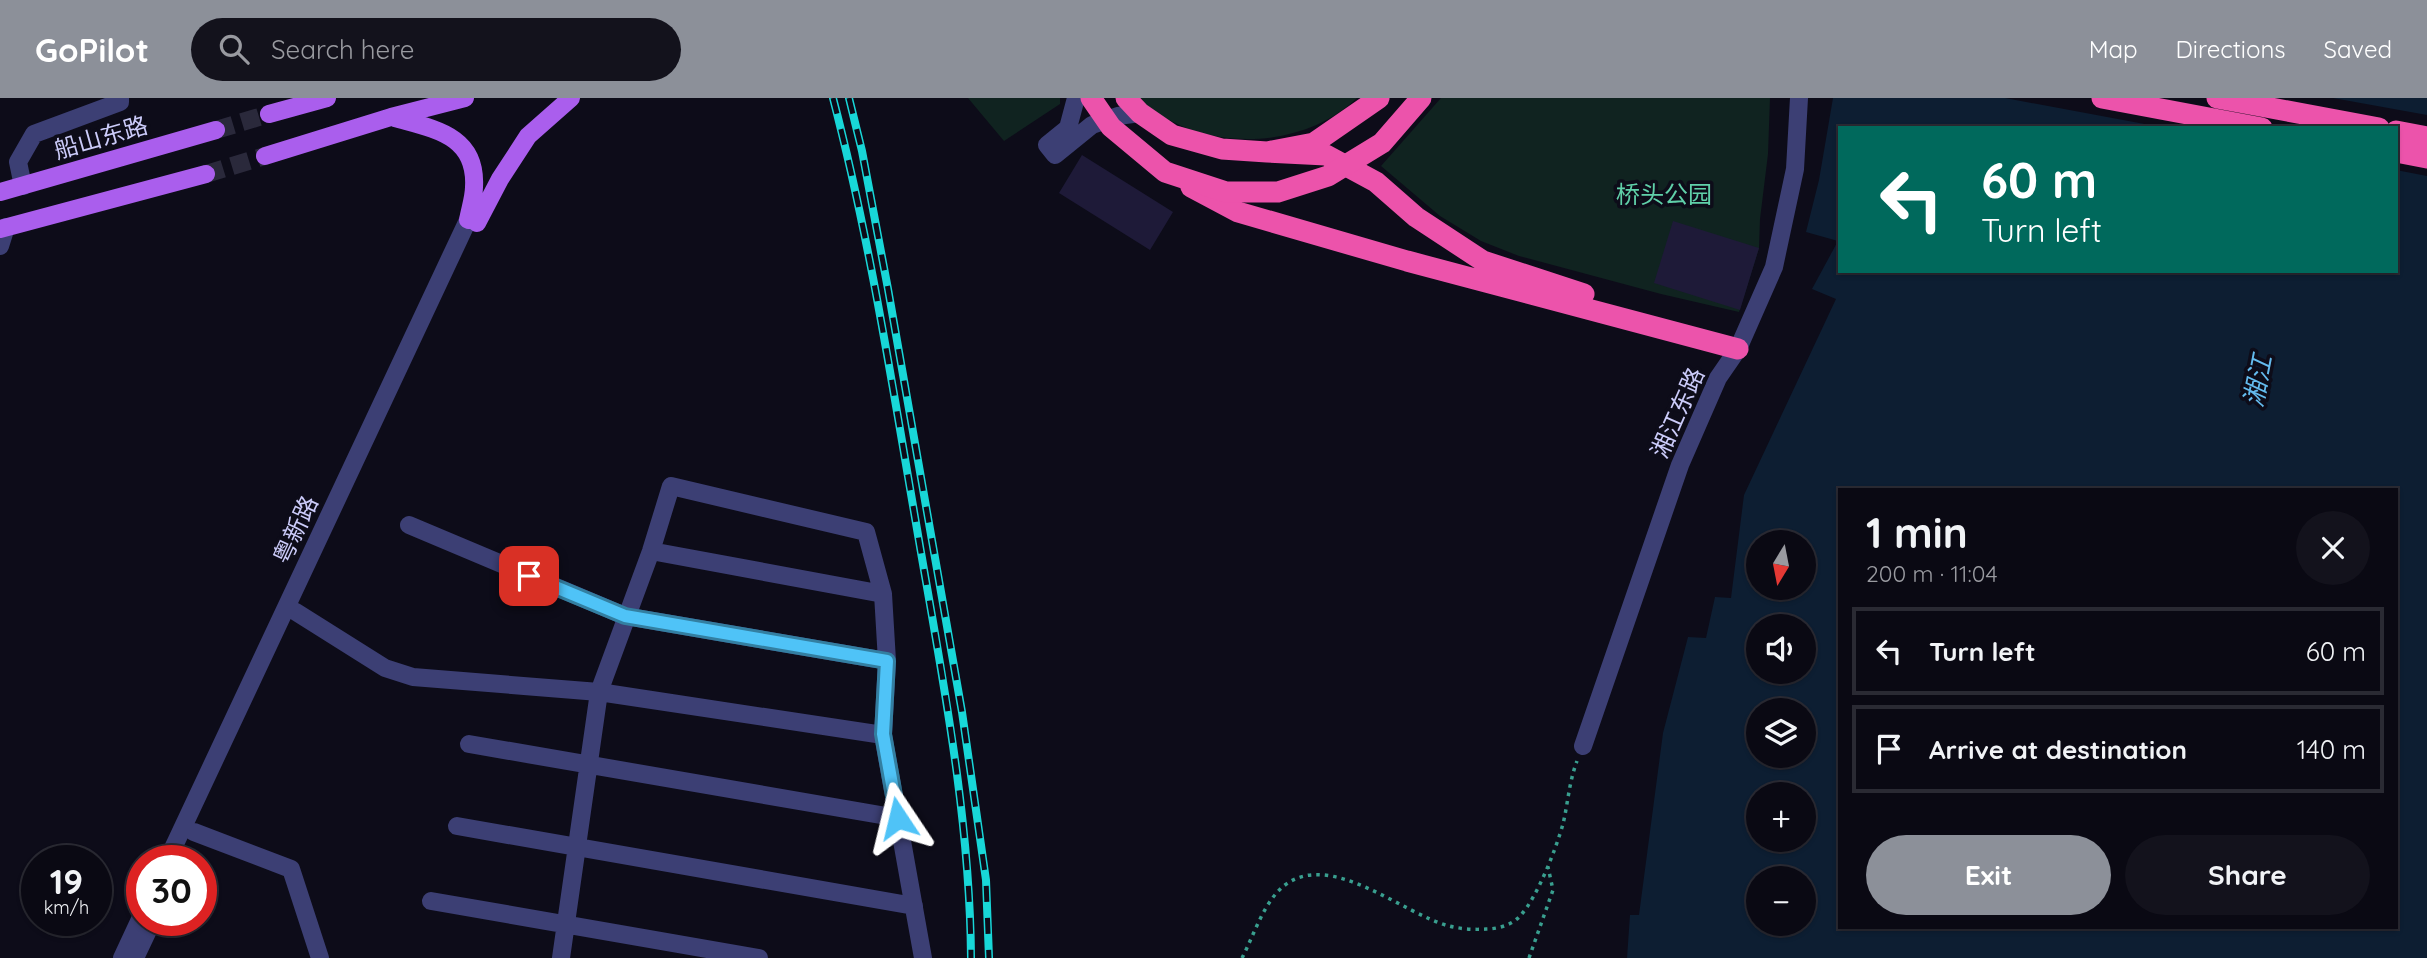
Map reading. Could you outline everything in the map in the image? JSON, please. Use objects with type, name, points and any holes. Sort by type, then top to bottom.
[{"type":"highway","points":[[1091,98],[1111,127],[1165,172],[1238,212],[1407,261],[1738,349]]},
{"type":"highway","points":[[1267,152],[1314,143],[1378,98]]},
{"type":"highway","points":[[1165,172],[1226,192],[1278,192],[1328,176],[1381,143],[1421,98]]},
{"type":"highway","points":[[2102,98],[2251,126]]},
{"type":"highway","points":[[2217,98],[2368,126]]},
{"type":"highway","points":[[1133,105],[1172,135],[1222,149],[1326,155],[1376,182],[1416,217],[1483,261],[1601,300],[1687,335]]},
{"type":"highway","points":[[2398,131],[2427,136]]},
{"type":"highway","points":[[2398,152],[2427,158]]},
{"type":"main road","points":[[269,114],[327,98]]},
{"type":"main road","points":[[265,156],[391,117],[465,98]]},
{"type":"main road","points":[[473,221],[528,136],[571,98]]},
{"type":"main road","points":[[391,117],[442,131],[460,143],[472,163],[473,221]]},
{"type":"main road","name":"船山东路","points":[[0,192],[216,130]]},
{"type":"main road","points":[[2,229],[206,174]]},
{"type":"street","points":[[23,186],[18,162],[34,134],[120,102],[120,98]]},
{"type":"street","points":[[1076,98],[1068,128],[1047,145],[1055,155],[1092,125],[1118,116],[1133,105]]},
{"type":"street","name":"湘江东路","points":[[1583,746],[1680,465],[1718,378],[1738,349],[1774,267],[1795,169],[1800,98]]},
{"type":"street","name":"粤新路","points":[[188,845],[473,221]]},
{"type":"street","name":"粤新路","points":[[175,845],[473,221]]},
{"type":"street","points":[[0,246],[2,229]]},
{"type":"street","points":[[561,958],[599,692],[651,551],[671,486],[866,532],[883,594],[887,661],[883,734],[923,958]]},
{"type":"street","points":[[410,525],[627,617],[887,661]]},
{"type":"street","points":[[651,551],[883,594]]},
{"type":"street","points":[[296,612],[384,668],[413,677],[599,692],[883,734]]},
{"type":"street","points":[[469,744],[898,818]]},
{"type":"street","points":[[457,826],[914,906]]},
{"type":"street","points":[[194,832],[291,869],[320,958]]},
{"type":"street","points":[[431,901],[759,958]]},
{"type":"street","points":[[122,958],[132,936]]},
{"type":"street","points":[[135,958],[145,936]]},
{"type":"path","points":[[1242,958],[1271,901],[1284,885],[1300,876],[1321,874],[1345,880],[1448,926],[1479,930],[1499,929],[1519,918],[1535,896],[1563,825],[1573,772],[1583,746]]},
{"type":"path","points":[[1529,958],[1553,890],[1547,865]]},
{"type":"green space","points":[[968,98],[1060,98],[1060,104],[1004,141]]},
{"type":"green space","points":[[1136,98],[1357,98],[1317,125],[1269,138],[1244,139],[1196,131],[1168,120]]},
{"type":"green space","name":"桥头公园","points":[[1441,98],[1770,98],[1768,154],[1759,248],[1739,312],[1519,256],[1481,241],[1440,216],[1381,166]]},
{"type":"water","name":"湘江","points":[[1833,98],[2427,98],[2427,958],[1627,958],[1630,915],[1639,915],[1663,733],[1688,637],[1706,638],[1715,597],[1731,598],[1744,495],[1836,299],[1812,289],[1838,241],[1806,232],[1819,180]]},
{"type":"pier","points":[[2005,98],[2333,98],[2427,115],[2427,176],[2398,170],[2398,126],[2155,126]]},
{"type":"building","points":[[1082,155],[1173,212],[1150,250],[1059,193]]},
{"type":"building","points":[[1673,221],[1759,248],[1740,310],[1654,283]]},
{"type":"tunnel","points":[[216,130],[269,114]]},
{"type":"tunnel","points":[[206,174],[265,156]]},
{"type":"railway","points":[[833,98],[880,312],[953,743],[966,850],[971,958]]},
{"type":"railway","points":[[849,98],[862,151],[888,289],[962,712],[986,880],[989,958]]},
{"type":"route","points":[[529,576],[625,616],[887,661],[883,734],[898,818]]}]
